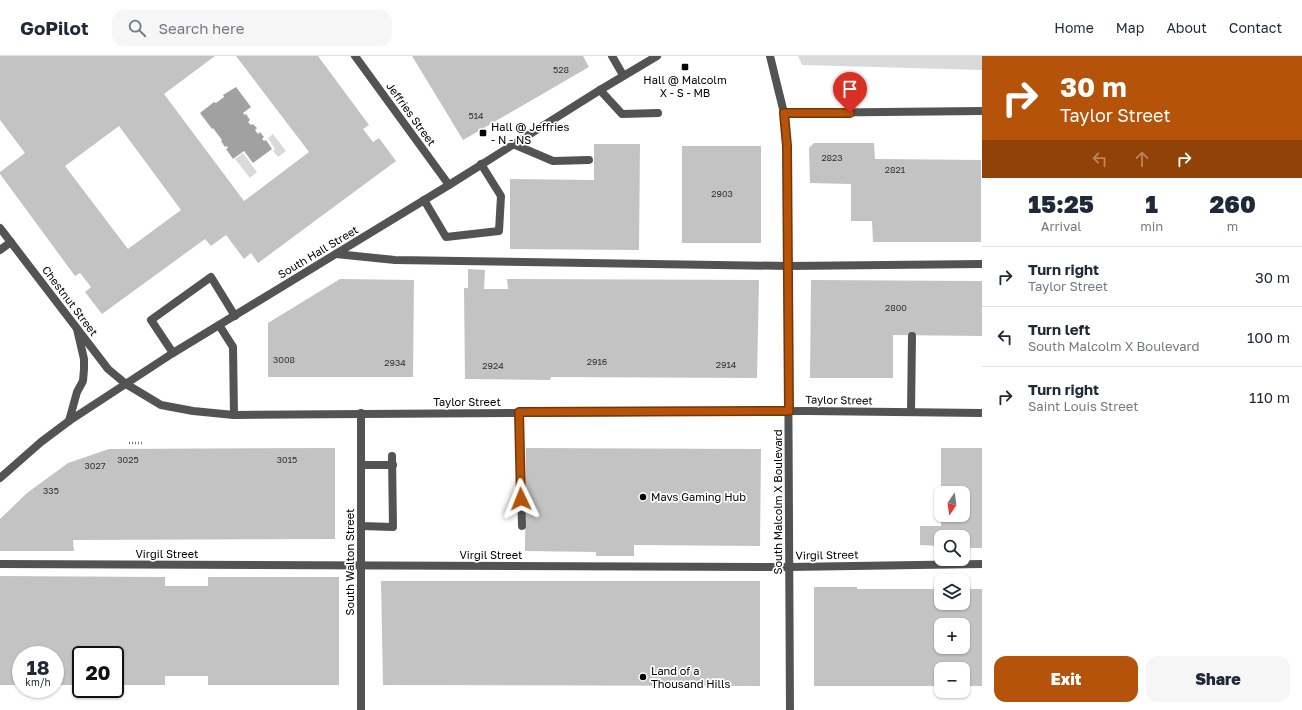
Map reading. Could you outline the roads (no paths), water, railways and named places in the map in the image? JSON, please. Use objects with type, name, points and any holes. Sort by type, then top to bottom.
[{"type":"street","name":"Jeffries Street","points":[[356,56],[449,185]]},
{"type":"street","points":[[612,56],[624,76]]},
{"type":"street","name":"South Hall Street","points":[[0,478],[41,442],[69,421],[173,353],[449,185],[655,56]]},
{"type":"street","name":"South Malcolm X Boulevard","points":[[770,56],[784,113],[787,146],[790,710]]},
{"type":"street","points":[[600,90],[622,114],[658,113]]},
{"type":"street","points":[[784,113],[982,111]]},
{"type":"street","points":[[513,144],[553,161],[589,160]]},
{"type":"street","points":[[424,200],[446,237],[499,230],[500,196],[481,164]]},
{"type":"street","name":"Chestnut Street","points":[[0,228],[108,370],[126,384]]},
{"type":"street","points":[[0,250],[10,242]]},
{"type":"street","points":[[336,254],[395,260],[788,266],[982,264]]},
{"type":"street","points":[[173,353],[151,320],[211,277],[235,316]]},
{"type":"street","points":[[220,325],[233,347],[234,415]]},
{"type":"street","points":[[69,421],[83,381],[84,359],[77,329]]},
{"type":"street","points":[[911,412],[912,336]]},
{"type":"street","name":"Taylor Street","points":[[126,384],[161,405],[193,411],[234,415],[789,411],[982,413]]},
{"type":"street","points":[[519,412],[522,526]]},
{"type":"street","name":"South Walton Street","points":[[361,413],[361,710]]},
{"type":"street","points":[[361,526],[393,527],[392,456]]},
{"type":"street","points":[[361,465],[393,465]]},
{"type":"street","name":"Virgil Street","points":[[0,564],[789,567],[982,564]]},
{"type":"place","name":"Hall @ Malcolm X - S - MB","points":[[685,67]]},
{"type":"place","name":"Hall @ Jeffries - N - NS","points":[[483,133]]},
{"type":"place","name":"Mavs Gaming Hub","points":[[643,497]]},
{"type":"place","name":"Land of a Thousand Hills","points":[[643,677]]}]
